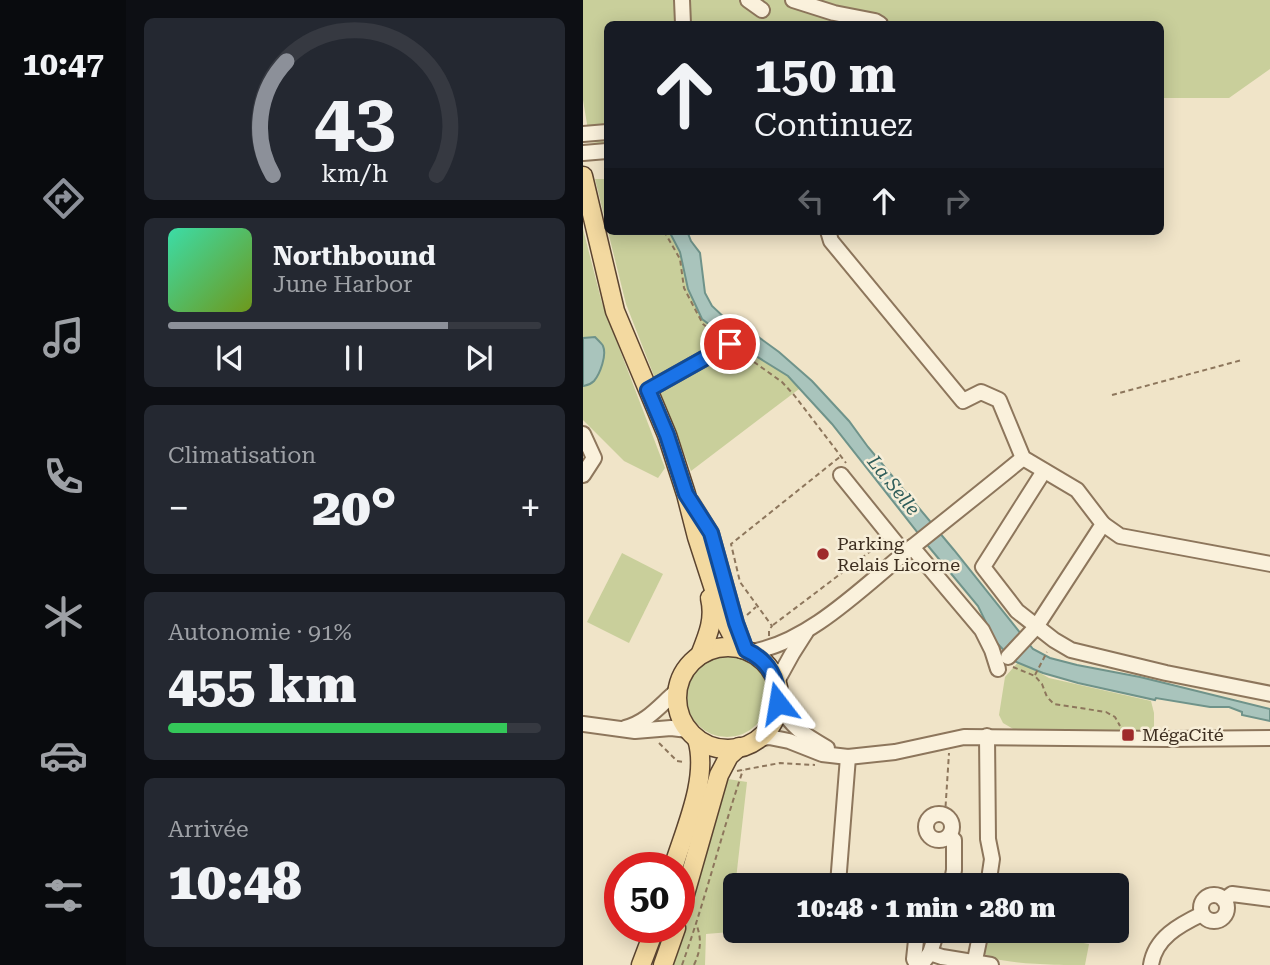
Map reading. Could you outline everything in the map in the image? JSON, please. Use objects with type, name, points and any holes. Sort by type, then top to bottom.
[{"type":"main road","points":[[584,181],[587,217],[615,311],[667,435],[726,626],[735,641],[767,665],[776,683],[778,703],[772,723],[757,739],[739,747],[729,756],[719,775],[695,859]]},
{"type":"main road","points":[[700,655],[713,618],[703,555]]},
{"type":"main road","points":[[678,852],[700,781],[701,761],[700,749],[681,718],[677,691],[685,670],[700,655],[720,647],[746,650]]},
{"type":"main road","points":[[693,734],[710,746],[739,747]]},
{"type":"main road","points":[[641,965],[649,943]]},
{"type":"main road","points":[[663,965],[671,943]]},
{"type":"street","points":[[682,0],[683,21]]},
{"type":"street","points":[[748,0],[762,10]]},
{"type":"street","points":[[793,0],[834,13],[875,21]]},
{"type":"street","points":[[583,134],[604,132]]},
{"type":"street","points":[[583,153],[604,151]]},
{"type":"street","points":[[829,235],[831,241],[963,401],[981,392],[999,400],[1023,458],[1077,490],[1103,524],[1120,536],[1270,564]]},
{"type":"street","points":[[648,390],[730,344]]},
{"type":"street","points":[[583,435],[594,458],[585,467]]},
{"type":"street","points":[[686,494],[711,533],[746,650],[771,647],[807,631],[1023,458]]},
{"type":"street","points":[[1044,471],[983,567],[1032,631],[1071,650],[1270,694]]},
{"type":"street","points":[[841,475],[890,536],[912,547],[982,630],[993,650],[1006,664],[1032,631],[1103,524]]},
{"type":"street","points":[[776,683],[807,631]]},
{"type":"street","points":[[620,729],[645,720],[677,691]]},
{"type":"street","points":[[778,703],[795,729],[844,756]]},
{"type":"street","points":[[583,724],[635,732],[671,727],[693,734]]},
{"type":"street","points":[[987,736],[988,839],[992,859],[990,873]]},
{"type":"street","points":[[757,739],[769,737],[789,741],[822,754],[844,756],[895,752],[964,737],[987,736],[1270,738]]},
{"type":"street","points":[[839,873],[844,756]]},
{"type":"street","points":[[937,814],[945,815],[952,824],[949,836],[941,840],[932,838],[926,827],[929,818],[937,814]]},
{"type":"street","points":[[949,836],[954,840],[953,873]]},
{"type":"street","points":[[1151,965],[1159,945],[1169,932],[1202,914],[1201,906],[1208,896],[1217,895],[1224,900],[1232,894],[1270,899]]},
{"type":"street","points":[[916,943],[914,959],[923,961],[942,957],[991,965]]},
{"type":"street","points":[[923,961],[932,943]]},
{"type":"street","points":[[974,964],[978,943]]},
{"type":"path","points":[[666,235],[680,259],[684,288],[703,324],[782,382],[799,404]]},
{"type":"path","points":[[1112,395],[1242,360]]},
{"type":"path","points":[[772,626],[740,582],[731,544],[841,456]]},
{"type":"path","points":[[771,647],[769,630],[772,626],[890,536]]},
{"type":"path","points":[[1035,674],[1050,648]]},
{"type":"path","points":[[1006,664],[1035,674],[1047,697],[1054,704],[1106,712],[1115,717],[1122,738]]},
{"type":"path","points":[[945,815],[949,740]]},
{"type":"path","points":[[658,741],[677,761],[701,761]]},
{"type":"path","points":[[682,965],[743,769],[780,763],[822,766]]},
{"type":"path","points":[[694,965],[701,946],[696,923]]},
{"type":"green space","points":[[583,0],[1270,0],[1270,69],[1229,98],[1164,98],[1164,21],[604,21],[604,144],[590,142],[583,100]]},
{"type":"green space","points":[[595,179],[604,179],[604,215]]},
{"type":"green space","points":[[583,229],[602,303],[665,468],[658,478],[624,461],[583,420]]},
{"type":"green space","points":[[609,235],[671,235],[680,252],[688,289],[727,338],[788,376],[799,389],[691,471],[626,304]]},
{"type":"green space","points":[[622,553],[663,574],[629,643],[587,622]]},
{"type":"green space","points":[[719,655],[735,655],[750,662],[761,673],[768,688],[765,712],[756,725],[735,737],[719,737],[704,730],[693,719],[686,704],[686,688],[693,673],[704,662]]},
{"type":"green space","points":[[1019,661],[1049,678],[1151,701],[1154,731],[1015,730],[1003,723],[999,715],[1005,677]]},
{"type":"green space","points":[[728,779],[747,782],[737,873],[723,873],[723,933],[706,934],[705,965],[672,965],[679,943],[695,943],[695,889]]},
{"type":"green space","points":[[986,943],[1089,944],[1085,965],[1032,964],[992,958],[985,954]]},
{"type":"water","name":"La Selle","points":[[671,235],[689,235],[700,253],[705,293],[712,306],[728,321],[757,336],[779,352],[812,381],[849,421],[1033,649],[1050,658],[1077,665],[1140,677],[1270,709],[1270,721],[1242,715],[1242,712],[1229,707],[1155,700],[1078,683],[1014,661],[995,641],[978,606],[832,424],[788,376],[702,319],[688,289],[680,252]]},
{"type":"water","points":[[595,337],[604,350],[601,369],[594,381],[583,386],[583,338]]},
{"type":"place","name":"Parking Relais Licorne","points":[[823,554]]},
{"type":"place","name":"MégaCité","points":[[1128,735]]},
{"type":"route","points":[[730,344],[648,390],[667,435],[686,494],[711,533],[746,650],[767,665],[773,674],[778,690],[778,703]]}]
